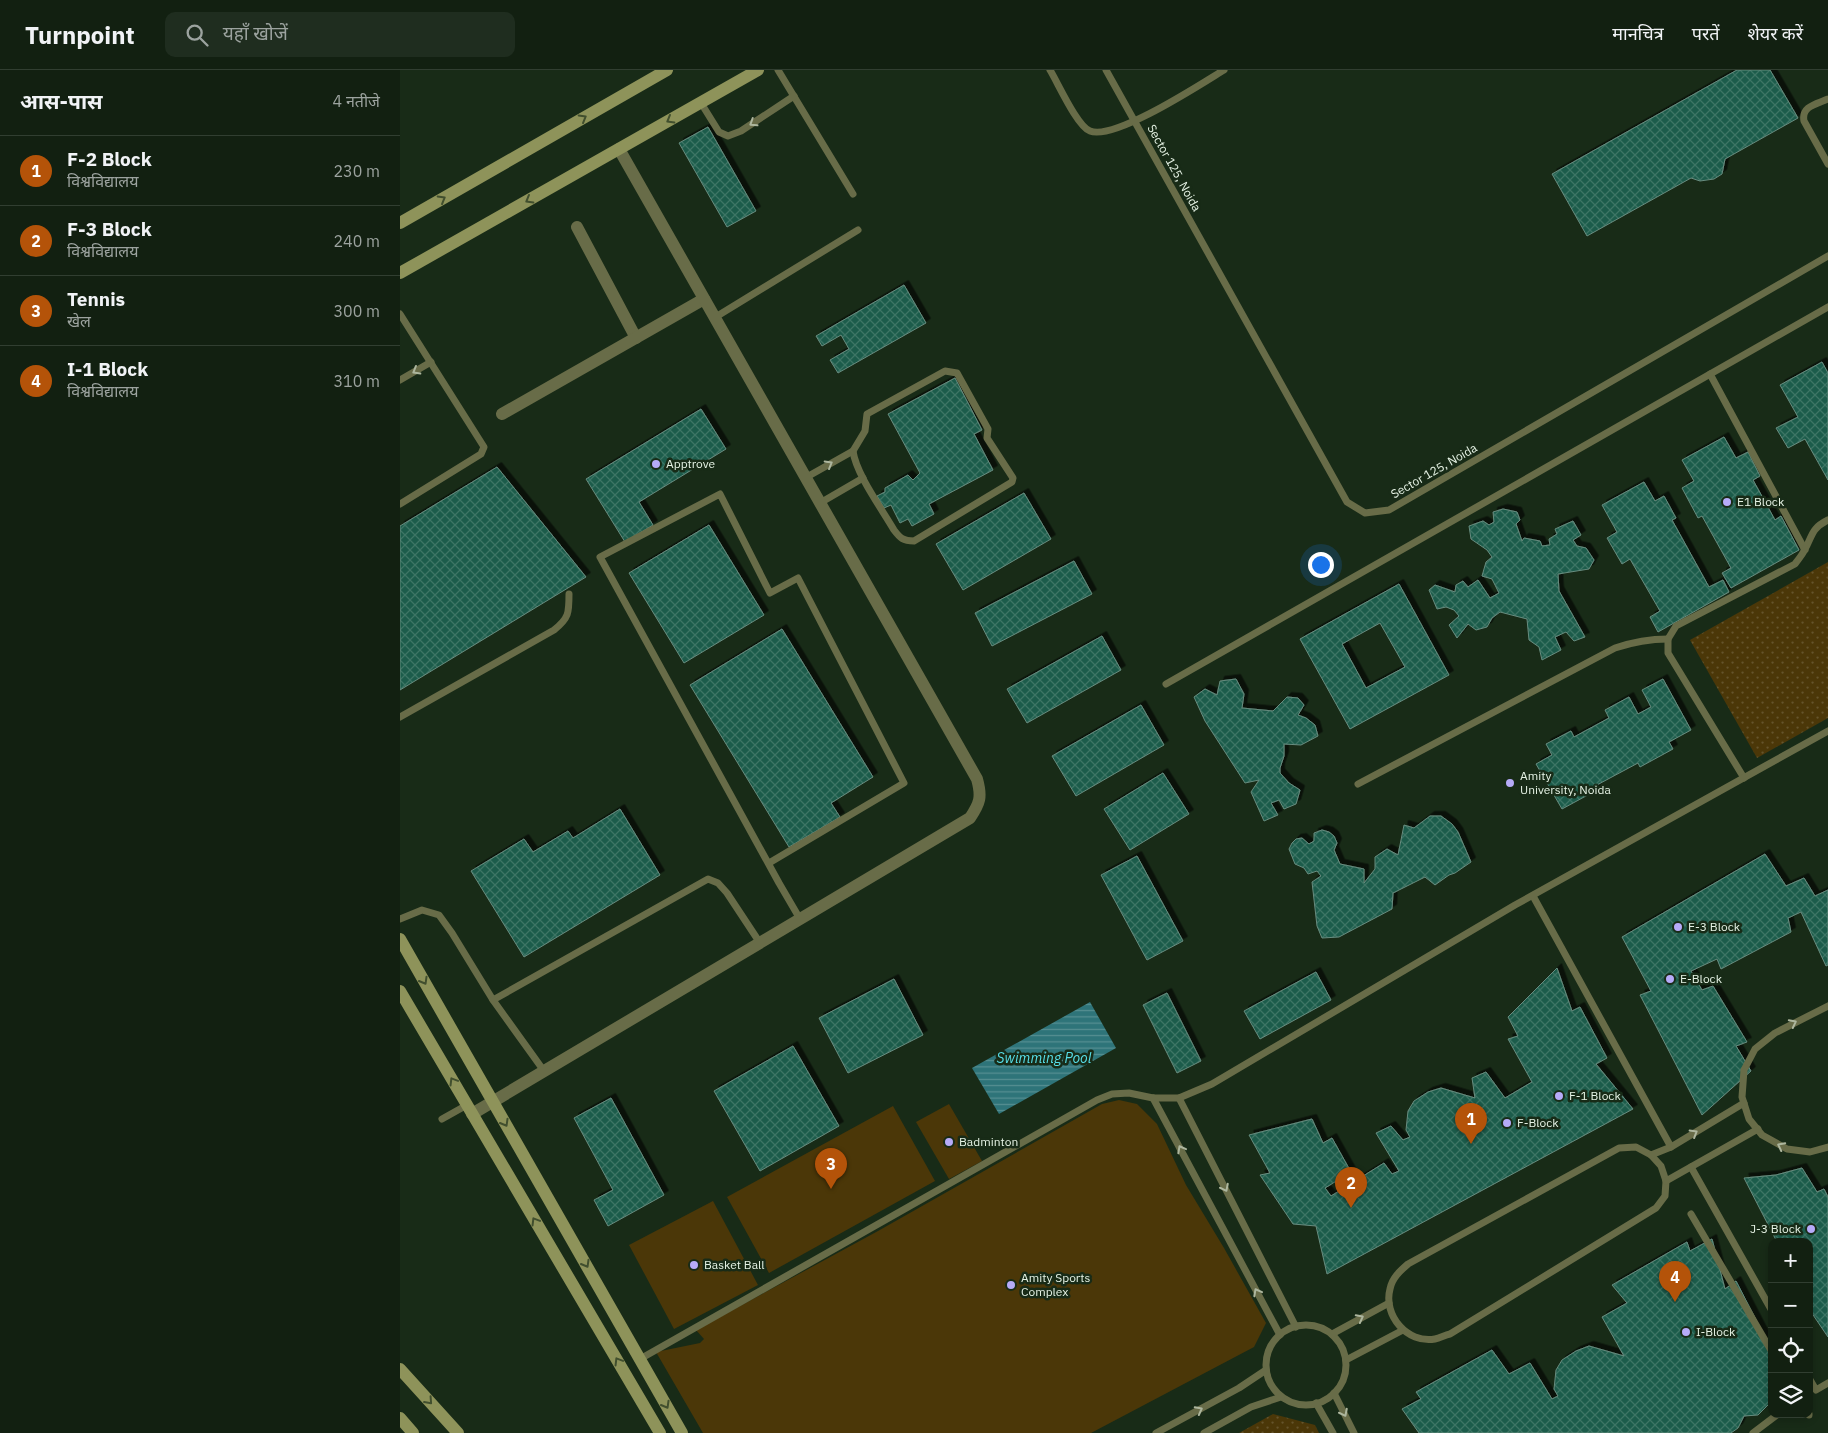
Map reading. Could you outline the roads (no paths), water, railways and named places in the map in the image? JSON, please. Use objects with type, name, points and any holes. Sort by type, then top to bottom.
[{"type":"street","points":[[400,223],[668,70]]},
{"type":"street","points":[[400,273],[758,70]]},
{"type":"street","points":[[470,1109],[493,1102],[970,818],[978,806],[981,792],[977,778],[619,150]]},
{"type":"street","points":[[577,227],[636,338]]},
{"type":"street","points":[[502,414],[704,299]]},
{"type":"street","points":[[400,939],[682,1433]]},
{"type":"street","points":[[400,991],[660,1433]]},
{"type":"street","points":[[400,1369],[458,1433]]},
{"type":"street","points":[[400,1418],[413,1433]]},
{"type":"lane","points":[[778,70],[853,194]]},
{"type":"lane","points":[[1050,70],[1079,122],[1090,131],[1103,132],[1135,121],[1224,70]]},
{"type":"lane","name":"Sector 125, Noida","points":[[1106,70],[1347,502],[1365,513],[1389,510],[1828,256]]},
{"type":"lane","points":[[701,103],[719,132],[728,136],[740,131],[794,96]]},
{"type":"lane","points":[[1828,99],[1806,108],[1802,114],[1804,121],[1828,162]]},
{"type":"lane","points":[[714,318],[858,230]]},
{"type":"lane","points":[[1166,684],[1828,307]]},
{"type":"lane","points":[[400,314],[484,447],[481,454],[400,504]]},
{"type":"lane","points":[[400,331],[408,326]]},
{"type":"lane","points":[[400,380],[431,362]]},
{"type":"lane","points":[[805,478],[853,451],[865,432],[867,414],[945,371],[957,373],[988,429],[987,438],[1013,478],[1009,485],[914,541],[906,541],[894,530],[863,478],[854,459],[853,451]]},
{"type":"lane","points":[[1710,374],[1805,550]]},
{"type":"lane","points":[[820,503],[863,478]]},
{"type":"lane","points":[[769,863],[904,783],[798,578],[770,593],[720,494],[600,557],[769,863],[800,919]]},
{"type":"lane","points":[[1744,778],[1668,654],[1668,639],[1676,626],[1795,564],[1805,550],[1810,535],[1820,524],[1828,520]]},
{"type":"lane","points":[[400,717],[554,630],[565,621],[569,611],[569,594]]},
{"type":"lane","points":[[1358,784],[1615,648],[1632,642],[1668,639]]},
{"type":"lane","points":[[640,1359],[1097,1100],[1112,1094],[1129,1093],[1154,1098],[1178,1098],[1212,1084],[1533,896],[1828,731]]},
{"type":"lane","points":[[493,1000],[708,879],[718,883],[727,893],[760,943]]},
{"type":"lane","points":[[1533,896],[1671,1147]]},
{"type":"lane","points":[[400,919],[422,910],[439,915],[493,1000],[544,1071]]},
{"type":"lane","points":[[1828,1006],[1775,1033],[1755,1049],[1744,1070],[1742,1097],[1749,1119],[1762,1135],[1787,1150],[1810,1152],[1828,1147]]},
{"type":"lane","points":[[1154,1098],[1280,1335]]},
{"type":"lane","points":[[1178,1098],[1296,1327]]},
{"type":"lane","points":[[1651,1155],[1671,1147],[1744,1103]]},
{"type":"lane","points":[[442,1119],[470,1109]]},
{"type":"lane","points":[[1666,1182],[1758,1129]]},
{"type":"lane","points":[[1636,1147],[1651,1155],[1661,1166],[1666,1182],[1665,1196],[1656,1208],[1450,1334],[1433,1339],[1419,1338],[1404,1330],[1394,1319],[1389,1303],[1390,1288],[1397,1274],[1408,1264],[1619,1148],[1636,1147]]},
{"type":"lane","points":[[1691,1167],[1768,1304]]},
{"type":"lane","points":[[1691,1214],[1768,1345]]},
{"type":"lane","points":[[1332,1334],[1389,1303]]},
{"type":"lane","points":[[1302,1325],[1316,1326],[1332,1334],[1341,1345],[1346,1360],[1346,1375],[1338,1391],[1327,1400],[1311,1405],[1296,1404],[1281,1397],[1271,1386],[1266,1370],[1267,1355],[1274,1340],[1280,1335],[1286,1330],[1302,1325]]},
{"type":"lane","points":[[1346,1360],[1404,1330]]},
{"type":"lane","points":[[1156,1433],[1239,1388],[1266,1370]]},
{"type":"lane","points":[[1813,1385],[1816,1390],[1828,1383]]},
{"type":"lane","points":[[1334,1393],[1354,1433]]},
{"type":"lane","points":[[1204,1433],[1252,1407],[1281,1397]]},
{"type":"lane","points":[[1316,1403],[1333,1433]]},
{"type":"lane","points":[[1752,1433],[1773,1418]]},
{"type":"water","name":"Swimming Pool","points":[[1090,1002],[1116,1048],[999,1114],[972,1068]]},
{"type":"place","name":"Apptrove","points":[[656,464]]},
{"type":"place","name":"E1 Block","points":[[1727,502]]},
{"type":"place","name":"Amity University, Noida","points":[[1510,783]]},
{"type":"place","name":"E-3 Block","points":[[1678,927]]},
{"type":"place","name":"E-Block","points":[[1670,979]]},
{"type":"place","name":"F-1 Block","points":[[1559,1096]]},
{"type":"place","name":"F-Block","points":[[1507,1123]]},
{"type":"place","name":"Badminton","points":[[949,1142]]},
{"type":"place","name":"F-2 Block","points":[[1471,1144]]},
{"type":"place","name":"Tennis","points":[[831,1189]]},
{"type":"place","name":"F-3 Block","points":[[1351,1208]]},
{"type":"place","name":"J-3 Block","points":[[1811,1229]]},
{"type":"place","name":"Basket Ball","points":[[694,1265]]},
{"type":"place","name":"Amity Sports Complex","points":[[1011,1285]]},
{"type":"place","name":"I-1 Block","points":[[1675,1302]]},
{"type":"place","name":"I-Block","points":[[1686,1332]]}]
